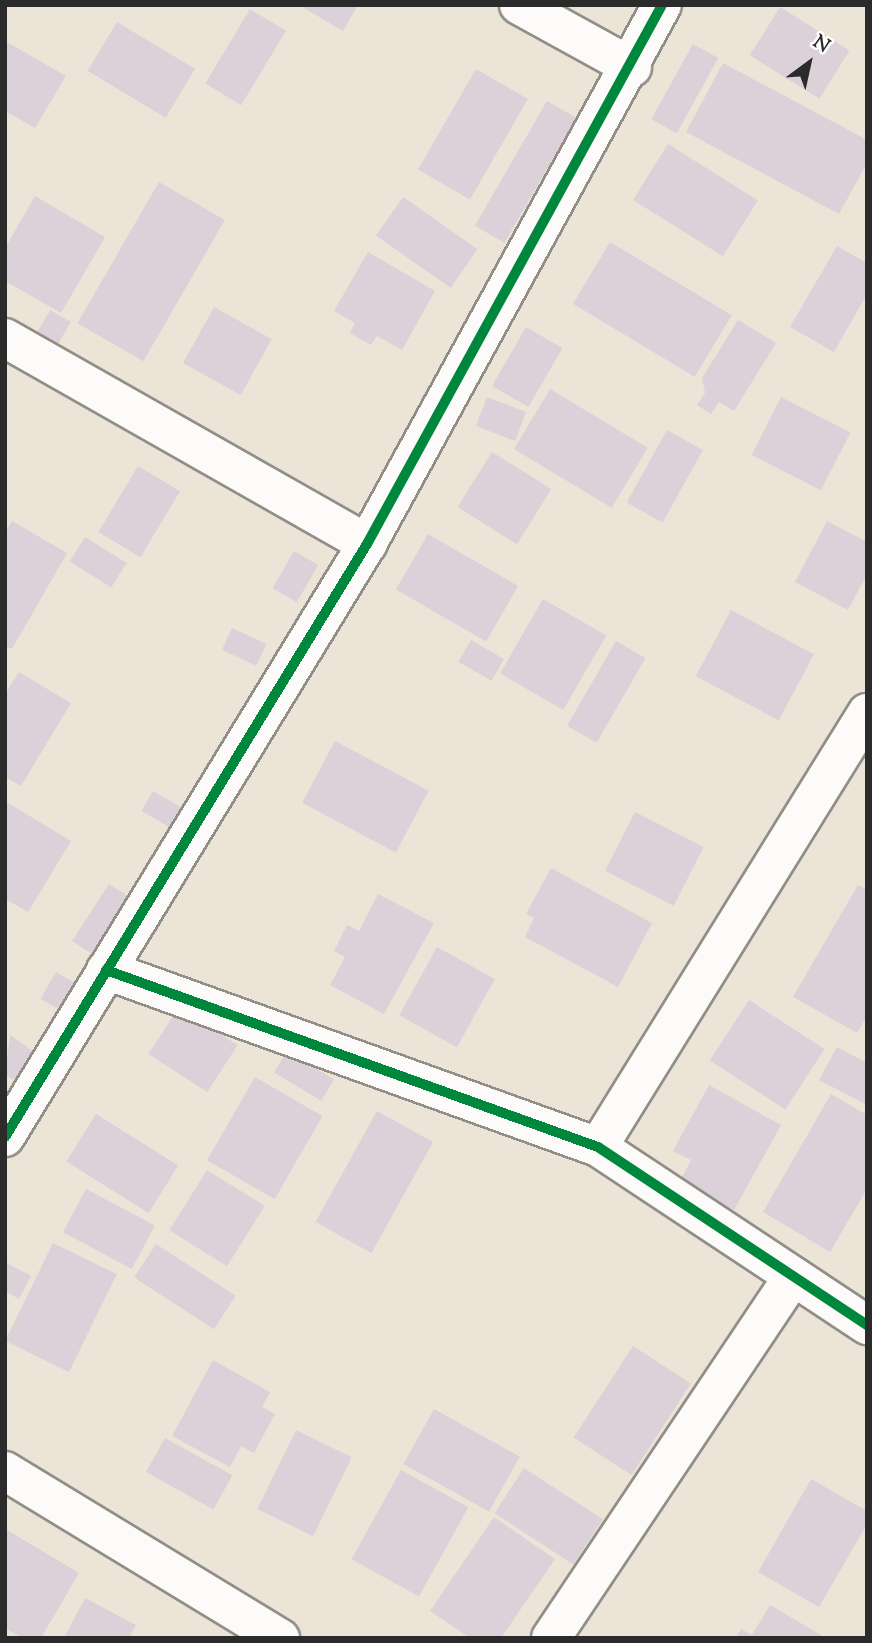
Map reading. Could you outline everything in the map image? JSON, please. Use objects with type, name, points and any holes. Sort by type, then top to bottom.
[{"type":"street","points":[[519,5],[632,67]]},
{"type":"street","points":[[5,1137],[367,544],[632,67],[662,5]]},
{"type":"street","points":[[5,338],[367,544]]},
{"type":"street","points":[[598,1147],[862,732]]},
{"type":"street","points":[[106,970],[598,1147],[867,1325]]},
{"type":"street","points":[[551,1638],[793,1277]]},
{"type":"street","points":[[5,1471],[280,1638]]},
{"type":"building","points":[[299,5],[358,5],[343,31]]},
{"type":"building","points":[[780,7],[850,50],[819,99],[750,55]]},
{"type":"building","points":[[250,9],[286,31],[241,105],[205,84]]},
{"type":"building","points":[[117,22],[195,69],[166,118],[88,71]]},
{"type":"building","points":[[5,41],[66,76],[35,128],[5,111]]},
{"type":"building","points":[[693,44],[718,58],[677,133],[651,119]]},
{"type":"building","points":[[723,63],[867,140],[867,163],[839,214],[686,132]]},
{"type":"building","points":[[476,69],[528,99],[470,199],[418,169]]},
{"type":"building","points":[[547,101],[576,118],[504,243],[475,226]]},
{"type":"building","points":[[668,144],[758,200],[723,256],[633,200]]},
{"type":"building","points":[[159,182],[225,220],[143,361],[78,323]]},
{"type":"building","points":[[35,196],[105,237],[61,313],[5,281],[5,248]]},
{"type":"building","points":[[403,197],[478,249],[451,288],[376,236]]},
{"type":"building","points":[[610,242],[732,315],[695,377],[573,304]]},
{"type":"building","points":[[837,246],[867,263],[867,294],[834,352],[790,327]]},
{"type":"building","points":[[368,252],[435,291],[402,350],[377,336],[371,345],[350,333],[355,323],[334,311]]},
{"type":"building","points":[[214,307],[272,339],[241,395],[183,363]]},
{"type":"building","points":[[50,310],[71,322],[56,347],[36,335]]},
{"type":"building","points":[[738,320],[776,343],[734,411],[719,402],[711,414],[697,405],[705,393],[702,378]]},
{"type":"building","points":[[526,327],[562,348],[528,407],[492,386]]},
{"type":"building","points":[[550,389],[648,448],[612,508],[514,449]]},
{"type":"building","points":[[487,397],[526,412],[515,441],[476,426]]},
{"type":"building","points":[[781,397],[850,432],[821,490],[751,455]]},
{"type":"building","points":[[667,430],[703,450],[663,522],[627,503]]},
{"type":"building","points":[[492,452],[551,489],[517,544],[458,507]]},
{"type":"building","points":[[138,466],[180,491],[140,557],[98,532]]},
{"type":"building","points":[[12,521],[67,553],[12,649],[5,646],[5,533]]},
{"type":"building","points":[[827,521],[867,542],[867,574],[848,610],[795,582]]},
{"type":"building","points":[[428,534],[518,586],[486,641],[396,589]]},
{"type":"building","points":[[85,537],[127,563],[111,588],[70,562]]},
{"type":"building","points":[[294,551],[318,565],[297,602],[272,588]]},
{"type":"building","points":[[543,599],[606,636],[563,710],[500,673]]},
{"type":"building","points":[[731,610],[814,654],[779,720],[696,676]]},
{"type":"building","points":[[232,628],[266,644],[256,666],[222,650]]},
{"type":"building","points":[[471,640],[504,659],[491,681],[458,662]]},
{"type":"building","points":[[616,641],[645,658],[596,743],[567,726]]},
{"type":"building","points":[[19,672],[71,703],[21,786],[5,777],[5,694]]},
{"type":"building","points":[[335,741],[429,791],[396,853],[302,803]]},
{"type":"building","points":[[153,791],[182,808],[171,828],[142,811]]},
{"type":"building","points":[[5,801],[71,841],[28,912],[5,899]]},
{"type":"building","points":[[635,812],[704,847],[674,906],[605,871]]},
{"type":"building","points":[[551,868],[652,923],[618,987],[525,937],[534,918],[526,914]]},
{"type":"building","points":[[109,884],[129,897],[92,954],[72,941]]},
{"type":"building","points":[[858,885],[867,890],[867,1016],[857,1033],[793,997]]},
{"type":"building","points":[[378,894],[434,923],[384,1014],[330,985],[345,957],[334,951],[347,925],[359,931]]},
{"type":"building","points":[[437,947],[495,979],[457,1047],[399,1015]]},
{"type":"building","points":[[56,972],[89,991],[73,1018],[40,999]]},
{"type":"building","points":[[749,1000],[824,1049],[785,1109],[710,1060]]},
{"type":"building","points":[[179,1007],[238,1045],[207,1092],[149,1054]]},
{"type":"building","points":[[10,1035],[44,1059],[24,1087],[5,1074]]},
{"type":"building","points":[[837,1047],[867,1063],[867,1105],[819,1080]]},
{"type":"building","points":[[287,1051],[334,1079],[321,1101],[274,1072]]},
{"type":"building","points":[[255,1077],[323,1116],[275,1199],[207,1160]]},
{"type":"building","points":[[709,1085],[781,1125],[734,1210],[680,1181],[691,1160],[673,1151]]},
{"type":"building","points":[[831,1094],[867,1115],[867,1189],[830,1252],[763,1212]]},
{"type":"building","points":[[377,1111],[433,1142],[371,1253],[315,1222]]},
{"type":"building","points":[[96,1114],[178,1165],[149,1213],[66,1161]]},
{"type":"building","points":[[207,1170],[265,1206],[227,1266],[169,1230]]},
{"type":"building","points":[[86,1189],[155,1226],[132,1269],[63,1232]]},
{"type":"building","points":[[53,1243],[117,1274],[69,1372],[5,1341]]},
{"type":"building","points":[[156,1244],[236,1296],[214,1329],[134,1278]]},
{"type":"building","points":[[5,1262],[31,1276],[19,1299],[5,1291]]},
{"type":"building","points":[[633,1346],[691,1384],[632,1475],[574,1437]]},
{"type":"building","points":[[213,1360],[270,1392],[262,1407],[275,1414],[254,1453],[241,1446],[230,1467],[172,1436]]},
{"type":"building","points":[[434,1409],[520,1457],[489,1512],[403,1464]]},
{"type":"building","points":[[296,1430],[352,1457],[313,1536],[257,1509]]},
{"type":"building","points":[[165,1438],[232,1475],[213,1509],[146,1472]]},
{"type":"building","points":[[524,1468],[603,1519],[573,1564],[495,1513]]},
{"type":"building","points":[[401,1470],[468,1507],[419,1597],[352,1559]]},
{"type":"building","points":[[811,1479],[867,1511],[867,1524],[819,1607],[758,1572]]},
{"type":"building","points":[[494,1517],[555,1559],[501,1638],[470,1638],[430,1611]]},
{"type":"building","points":[[7,1530],[79,1573],[41,1638],[23,1638],[5,1628]]},
{"type":"building","points":[[85,1598],[136,1625],[129,1638],[64,1638]]},
{"type":"building","points":[[770,1605],[826,1638],[736,1638],[741,1629],[752,1635]]},
{"type":"cycle path","points":[[5,1137],[367,544],[662,5]]},
{"type":"cycle path","points":[[106,970],[598,1147],[867,1325]]}]
